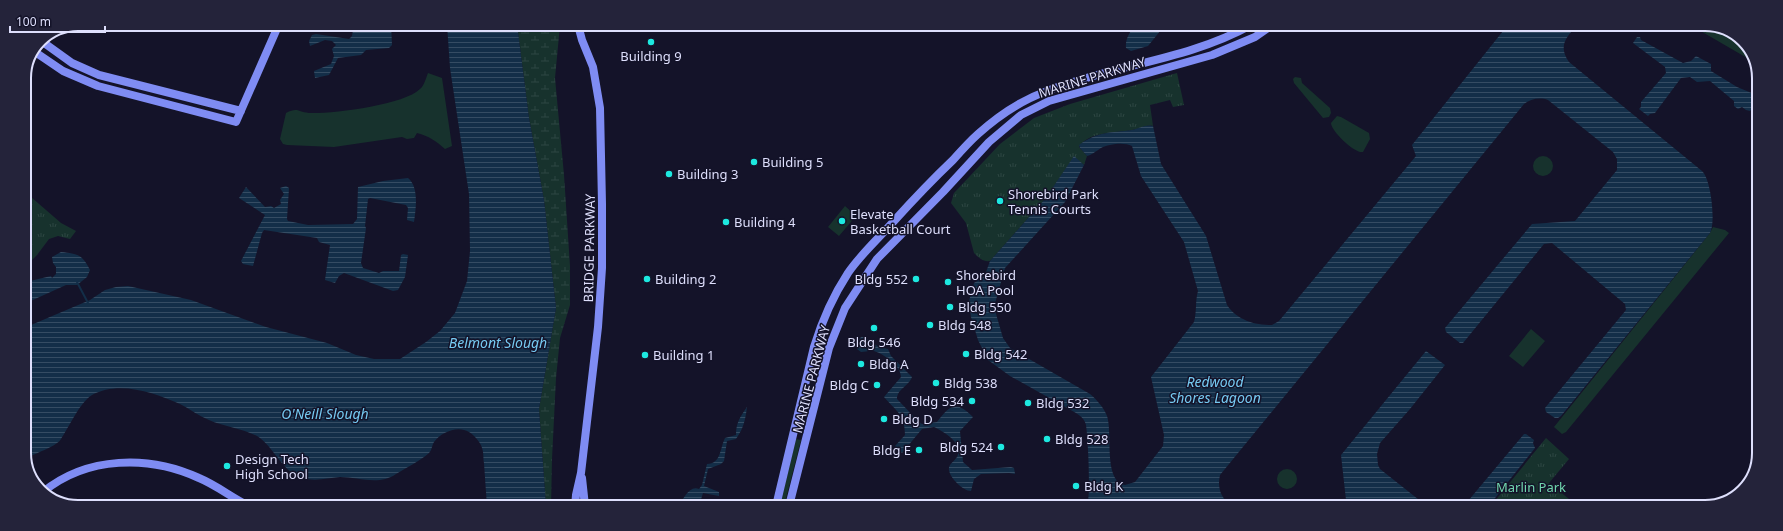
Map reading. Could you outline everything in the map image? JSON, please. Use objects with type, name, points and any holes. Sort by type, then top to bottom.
[{"type":"main road","points":[[38,54],[63,71],[98,86],[236,122],[276,31]]},
{"type":"main road","name":"BRIDGE PARKWAY","points":[[576,500],[581,473],[598,336],[602,268],[600,108],[593,67],[580,31]]},
{"type":"main road","name":"MARINE PARKWAY","points":[[777,500],[814,347],[821,325],[834,296],[848,272],[860,258],[923,189],[966,145],[1004,114],[1046,91],[1217,41],[1238,31]]},
{"type":"main road","name":"MARINE PARKWAY","points":[[791,500],[829,348],[845,308],[858,285],[877,259],[943,192],[989,142],[1021,115],[1049,101],[1212,55],[1255,36],[1263,31]]},
{"type":"main road","points":[[46,44],[72,62],[99,75],[241,111]]},
{"type":"main road","points":[[48,488],[60,479],[94,466],[119,463],[145,464],[169,468],[199,478],[238,500]]},
{"type":"main road","name":"BRIDGE PARKWAY","points":[[581,473],[584,500]]},
{"type":"green space","points":[[518,31],[559,31],[555,78],[564,175],[570,266],[570,305],[560,338],[556,378],[551,500],[546,500],[539,409],[556,308],[544,200],[529,118]]},
{"type":"green space","points":[[1701,31],[1711,31],[1729,37],[1740,47],[1747,58]]},
{"type":"green space","points":[[428,73],[442,78],[452,146],[445,149],[432,139],[417,133],[414,138],[407,139],[402,137],[334,147],[287,145],[283,144],[280,139],[286,113],[290,111],[295,110],[309,113],[334,112],[384,104],[399,100],[412,95],[420,89],[424,84]]},
{"type":"green space","points":[[1177,73],[1184,105],[1173,107],[1170,100],[1150,105],[1153,126],[1096,135],[1083,142],[1079,147],[1087,156],[1084,165],[1074,157],[1045,199],[990,261],[979,258],[974,253],[966,223],[951,203],[954,193],[1000,144],[1034,118],[1070,104]]},
{"type":"green space","points":[[1295,77],[1301,78],[1302,83],[1330,108],[1331,113],[1329,117],[1323,118],[1294,83],[1293,79]]},
{"type":"green space","points":[[1337,116],[1369,133],[1370,139],[1363,152],[1359,152],[1349,146],[1332,127],[1331,123]]},
{"type":"green space","points":[[1543,156],[1550,159],[1553,166],[1550,173],[1543,176],[1536,173],[1533,166],[1536,159]]},
{"type":"green space","points":[[31,197],[61,223],[76,231],[70,239],[58,236],[49,239],[31,261]]},
{"type":"green space","name":"Elevate Basketball Court","points":[[845,206],[856,216],[839,236],[828,227]]},
{"type":"green space","points":[[1713,227],[1725,230],[1729,233],[1566,432],[1562,434],[1554,427],[1710,233]]},
{"type":"green space","points":[[1531,329],[1545,341],[1523,367],[1509,356]]},
{"type":"green space","name":"Marlin Park","points":[[1546,438],[1569,459],[1549,483],[1570,500],[1496,500]]},
{"type":"green space","points":[[796,439],[801,440],[786,500],[781,500]]},
{"type":"green space","points":[[1287,469],[1294,472],[1297,479],[1294,486],[1287,489],[1280,486],[1277,479],[1280,472]]},
{"type":"water","points":[[353,31],[391,31],[392,45],[389,48],[366,50],[361,55],[338,58],[329,75],[315,78],[314,71],[331,64],[334,56],[332,49],[336,45],[332,41],[325,40],[310,46],[309,41],[312,35],[316,34],[349,39],[352,36]]},
{"type":"water","points":[[447,31],[518,31],[529,118],[544,200],[556,308],[539,409],[546,500],[487,500],[483,450],[475,437],[465,430],[455,429],[441,435],[434,442],[429,453],[417,462],[383,480],[340,477],[311,480],[299,477],[293,473],[281,462],[266,443],[255,435],[209,420],[180,404],[160,396],[148,392],[125,388],[103,391],[92,395],[83,403],[61,439],[54,445],[31,457],[31,325],[90,300],[105,290],[128,286],[191,300],[266,327],[327,343],[356,355],[374,359],[400,359],[440,331],[455,313],[467,281],[470,251],[469,194],[450,68]]},
{"type":"water","points":[[1131,31],[1160,31],[1148,46],[1131,51],[1126,48],[1126,42]]},
{"type":"water","name":"Redwood Shores Lagoon","points":[[1503,31],[1572,31],[1566,38],[1564,47],[1564,51],[1569,62],[1702,171],[1708,183],[1712,201],[1712,228],[1710,233],[1561,416],[1555,418],[1546,412],[1545,408],[1626,310],[1625,304],[1552,243],[1544,244],[1463,343],[1460,343],[1446,332],[1445,328],[1532,224],[1575,221],[1617,170],[1617,159],[1613,152],[1548,100],[1535,99],[1529,101],[1524,104],[1220,475],[1219,484],[1222,496],[1225,500],[1088,500],[1089,467],[1085,421],[1076,413],[1010,376],[988,360],[978,340],[971,317],[969,301],[974,283],[985,275],[990,261],[1045,199],[1074,156],[1084,165],[1065,202],[1005,268],[994,307],[1003,338],[1010,348],[1090,394],[1098,401],[1107,416],[1109,424],[1111,466],[1118,482],[1125,485],[1135,482],[1163,446],[1164,435],[1151,377],[1194,322],[1198,291],[1184,242],[1141,176],[1132,146],[1121,144],[1108,145],[1087,156],[1079,145],[1092,137],[1099,135],[1153,126],[1161,164],[1206,236],[1227,305],[1231,310],[1246,321],[1272,325],[1279,321],[1416,156],[1412,145]]},
{"type":"water","points":[[1637,37],[1640,37],[1641,40],[1683,63],[1691,61],[1696,56],[1711,64],[1711,71],[1737,87],[1752,93],[1752,109],[1750,111],[1742,107],[1738,109],[1734,106],[1734,101],[1710,81],[1697,82],[1690,77],[1681,78],[1655,113],[1648,116],[1639,109],[1641,107],[1641,102],[1666,73],[1665,67],[1633,43]]},
{"type":"water","points":[[408,178],[414,187],[416,198],[414,222],[407,220],[408,208],[406,205],[370,198],[368,199],[361,263],[363,268],[379,273],[383,271],[399,271],[401,255],[408,255],[405,277],[398,290],[393,291],[344,273],[339,276],[335,283],[325,280],[330,245],[319,242],[317,238],[264,230],[253,266],[243,264],[241,261],[265,215],[239,198],[246,187],[265,207],[271,206],[274,208],[281,204],[280,200],[284,194],[280,188],[286,186],[289,188],[288,221],[308,225],[353,224],[357,219],[358,187],[383,181]]},
{"type":"water","points":[[61,252],[76,254],[82,258],[90,270],[87,277],[77,285],[66,285],[31,301],[31,281],[51,276],[52,278],[56,274],[56,267],[53,263],[52,257]]},
{"type":"water","points":[[861,337],[864,337],[879,347],[888,349],[891,356],[912,377],[901,390],[897,399],[919,422],[922,424],[937,422],[950,408],[954,407],[962,408],[973,417],[960,431],[963,462],[972,470],[1011,467],[1014,468],[1015,474],[981,474],[974,479],[971,491],[964,489],[954,480],[949,470],[950,465],[957,457],[958,447],[952,439],[934,427],[922,429],[902,453],[895,446],[905,435],[902,417],[884,397],[901,377],[900,373],[891,361],[882,355],[872,351],[861,352],[857,349],[856,344]]},
{"type":"water","points":[[1426,351],[1445,365],[1410,409],[1380,443],[1377,454],[1380,469],[1419,500],[1346,500],[1341,455]]},
{"type":"water","points":[[747,407],[744,424],[739,435],[736,439],[727,441],[724,461],[721,464],[708,469],[704,486],[719,492],[719,496],[703,493],[701,500],[682,500],[692,489],[699,489],[702,485],[707,464],[712,463],[718,458],[725,438],[736,435],[739,420]]},
{"type":"water","points":[[1524,434],[1534,440],[1533,443],[1535,448],[1494,500],[1469,500]]},
{"type":"waterway","points":[[77,282],[88,303]]},
{"type":"place","name":"Building 9","points":[[651,42]]},
{"type":"place","name":"Building 5","points":[[754,162]]},
{"type":"place","name":"Building 3","points":[[669,174]]},
{"type":"place","name":"Shorebird Park Tennis Courts","points":[[1000,201]]},
{"type":"place","name":"Elevate Basketball Court","points":[[842,221]]},
{"type":"place","name":"Building 4","points":[[726,222]]},
{"type":"place","name":"Building 2","points":[[647,279]]},
{"type":"place","name":"Bldg 552","points":[[916,279]]},
{"type":"place","name":"Shorebird HOA Pool","points":[[948,282]]},
{"type":"place","name":"Bldg 550","points":[[950,307]]},
{"type":"place","name":"Bldg 548","points":[[930,325]]},
{"type":"place","name":"Bldg 546","points":[[874,328]]},
{"type":"place","name":"Bldg 542","points":[[966,354]]},
{"type":"place","name":"Building 1","points":[[645,355]]},
{"type":"place","name":"Bldg A","points":[[861,364]]},
{"type":"place","name":"Bldg 538","points":[[936,383]]},
{"type":"place","name":"Bldg C","points":[[877,385]]},
{"type":"place","name":"Bldg 534","points":[[972,401]]},
{"type":"place","name":"Bldg 532","points":[[1028,403]]},
{"type":"place","name":"Bldg D","points":[[884,419]]},
{"type":"place","name":"Bldg 528","points":[[1047,439]]},
{"type":"place","name":"Bldg 524","points":[[1001,447]]},
{"type":"place","name":"Bldg E","points":[[919,450]]},
{"type":"place","name":"Design Tech High School","points":[[227,466]]},
{"type":"place","name":"Bldg K","points":[[1076,486]]},
{"type":"water label","name":"Belmont Slough","points":[[498,342]]},
{"type":"water label","name":"O'Neill Slough","points":[[325,413]]}]
